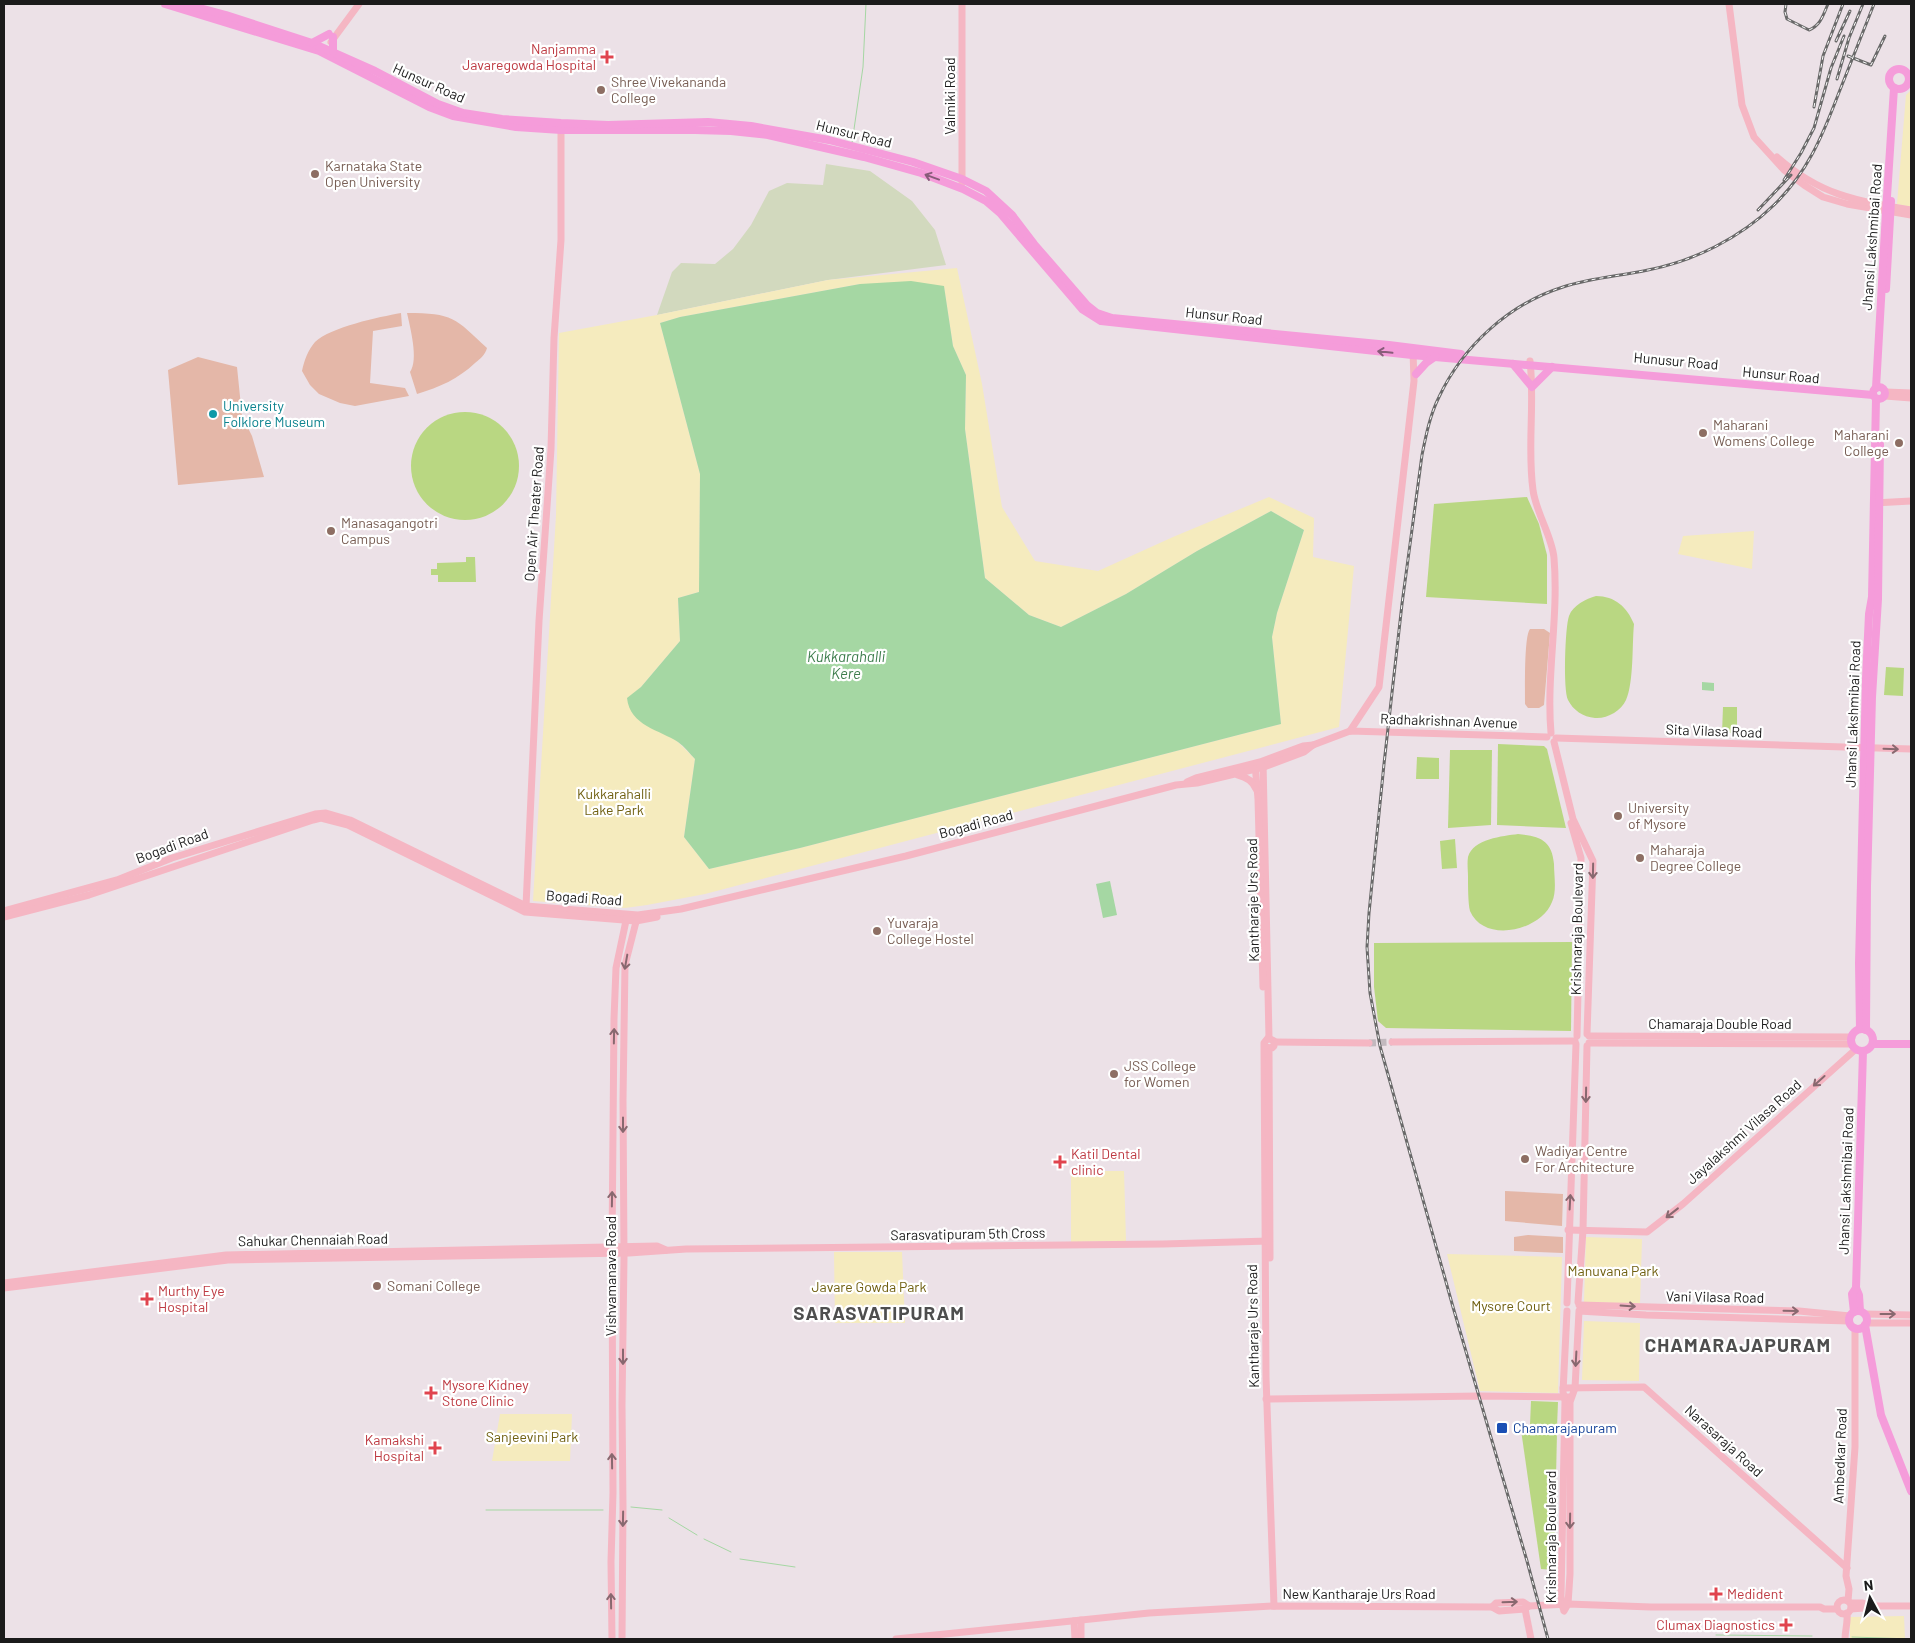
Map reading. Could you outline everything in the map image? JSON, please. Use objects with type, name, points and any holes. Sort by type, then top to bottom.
[{"type":"main road","points":[[165,4],[325,50]]},
{"type":"main road","name":"Hunsur Road","points":[[185,4],[312,43],[438,104],[463,113],[561,127],[731,130],[850,149],[913,162],[962,179],[986,191],[1012,215],[1086,305],[1097,313],[1112,318],[1451,355],[1513,364],[1530,363],[1552,367],[1879,394]]},
{"type":"main road","points":[[325,50],[331,36],[353,4]]},
{"type":"main road","points":[[325,50],[331,36],[359,4]]},
{"type":"main road","name":"Valmiki Road","points":[[962,4],[962,188]]},
{"type":"main road","points":[[1729,4],[1742,105],[1754,137],[1784,170],[1823,197],[1847,204],[1911,210]]},
{"type":"main road","points":[[1733,4],[1746,104],[1758,135],[1776,156],[1809,182],[1826,191],[1911,215]]},
{"type":"main road","points":[[312,43],[331,36]]},
{"type":"main road","points":[[1902,69],[1907,72],[1910,80],[1905,88],[1896,88],[1889,80],[1893,71],[1902,69]]},
{"type":"main road","name":"Jhansi Lakshmibai Road","points":[[1863,1030],[1859,962],[1868,748],[1869,614],[1872,597],[1877,503],[1879,394],[1896,88]]},
{"type":"main road","name":"Open Air Theater Road","points":[[526,906],[539,621],[550,459],[554,338],[561,240],[561,127]]},
{"type":"main road","points":[[850,149],[962,188],[986,200],[1082,309],[1101,321],[1416,351],[1436,356],[1451,355]]},
{"type":"main road","points":[[1350,730],[1379,687],[1415,378],[1416,351]]},
{"type":"main road","points":[[1415,378],[1426,363],[1436,356]]},
{"type":"main road","name":"Hunusur Road","points":[[1477,358],[1879,394]]},
{"type":"main road","points":[[1530,363],[1532,387],[1530,468],[1533,493],[1554,556],[1556,613],[1550,710],[1552,738]]},
{"type":"main road","points":[[1513,364],[1532,387]]},
{"type":"main road","points":[[1532,387],[1552,367]]},
{"type":"main road","points":[[1879,394],[1911,393]]},
{"type":"main road","points":[[1879,394],[1911,398]]},
{"type":"main road","points":[[1877,503],[1911,501]]},
{"type":"main road","name":"Bogadi Road","points":[[1263,764],[1272,764],[1304,752],[1313,745],[1350,730]]},
{"type":"main road","name":"Radhakrishnan Avenue","points":[[1350,730],[1552,738]]},
{"type":"main road","name":"Sita Vilasa Road","points":[[1552,738],[1911,749]]},
{"type":"main road","name":"Krishnaraja Boulevard","points":[[1552,738],[1573,818],[1593,861],[1583,1230],[1574,1388],[1568,1397]]},
{"type":"main road","name":"Krishnaraja Boulevard","points":[[1552,738],[1566,808],[1581,858],[1563,1388],[1570,1402],[1570,1574],[1565,1604]]},
{"type":"main road","name":"Bogadi Road","points":[[1183,783],[1197,783],[1235,774],[1303,746],[1313,745]]},
{"type":"main road","name":"Kantharaje Urs Road","points":[[1262,865],[1263,764]]},
{"type":"main road","points":[[1264,786],[1272,764]]},
{"type":"main road","name":"Bogadi Road","points":[[4,911],[117,880],[172,858],[219,846],[314,814],[326,813],[350,820],[526,906],[637,918],[906,856],[1196,778],[1255,767]]},
{"type":"main road","name":"Kantharaje Urs Road","points":[[1255,767],[1262,865],[1268,1043],[1268,1400],[1276,1606]]},
{"type":"main road","points":[[1235,774],[1250,780],[1258,799]]},
{"type":"main road","points":[[219,846],[321,818],[348,825],[526,912],[627,916]]},
{"type":"main road","name":"Bogadi Road","points":[[4,917],[89,895],[202,856],[219,846]]},
{"type":"main road","name":"Vishvamanava Road","points":[[612,1639],[614,1019],[616,968],[627,916]]},
{"type":"main road","name":"Vishvamanava Road","points":[[622,1639],[625,964],[637,918]]},
{"type":"main road","points":[[1863,1030],[1871,1033],[1873,1042],[1869,1049],[1856,1045],[1863,1030]]},
{"type":"main road","points":[[1392,1042],[1576,1040],[1582,1033],[1588,1040],[1580,1047],[1576,1040]]},
{"type":"main road","points":[[1873,1042],[1911,1039]]},
{"type":"main road","name":"Chamaraja Double Road","points":[[1588,1040],[1856,1045]]},
{"type":"main road","points":[[1268,1043],[1369,1042]]},
{"type":"main road","points":[[1873,1042],[1911,1044]]},
{"type":"main road","name":"Jhansi Lakshmibai Road","points":[[1856,1045],[1856,1288],[1852,1294],[1858,1319]]},
{"type":"main road","name":"Jayalakshmi Vilasa Road","points":[[1583,1230],[1647,1232],[1683,1204],[1856,1045]]},
{"type":"main road","points":[[1568,1230],[1583,1230]]},
{"type":"main road","name":"Sarasvatipuram 5th Cross","points":[[624,1250],[657,1246],[666,1250],[1267,1241]]},
{"type":"main road","name":"Sahukar Chennaiah Road","points":[[4,1288],[228,1260],[612,1250]]},
{"type":"main road","name":"Sahukar Chennaiah Road","points":[[4,1283],[226,1255],[624,1250]]},
{"type":"main road","points":[[1573,1300],[1579,1306],[1573,1314],[1567,1307],[1573,1300]]},
{"type":"main road","name":"Vani Vilasa Road","points":[[1579,1306],[1646,1315],[1858,1319],[1911,1323]]},
{"type":"main road","name":"Vani Vilasa Road","points":[[1858,1319],[1911,1315]]},
{"type":"main road","points":[[1858,1319],[1881,1416],[1911,1491]]},
{"type":"main road","name":"Ambedkar Road","points":[[1845,1639],[1845,1629],[1848,1623],[1844,1607],[1843,1588],[1846,1584],[1854,1447],[1858,1319]]},
{"type":"main road","name":"Narasaraja Road","points":[[1563,1388],[1644,1388],[1847,1568]]},
{"type":"main road","points":[[1268,1400],[1479,1396],[1568,1397]]},
{"type":"main road","points":[[1531,1639],[1527,1608],[1565,1604],[1651,1607],[1820,1607],[1824,1609],[1911,1606]]},
{"type":"main road","name":"New Kantharaje Urs Road","points":[[896,1639],[1153,1613],[1276,1606],[1492,1606],[1499,1611],[1527,1608]]},
{"type":"main road","points":[[1075,1639],[1078,1621]]},
{"type":"main road","points":[[1078,1621],[1082,1639]]},
{"type":"shaded area","points":[[826,164],[870,171],[912,201],[935,230],[946,265],[828,280],[657,315],[672,272],[681,263],[715,264],[733,249],[751,225],[769,191],[787,183],[823,185]]},
{"type":"shaded area","points":[[401,313],[402,326],[373,331],[370,383],[405,388],[409,396],[355,406],[340,403],[319,394],[310,385],[302,371],[310,348],[315,342],[343,327]]},
{"type":"shaded area","points":[[407,313],[434,314],[452,319],[487,348],[485,353],[469,369],[455,378],[417,394],[410,372],[413,367],[414,352]]},
{"type":"shaded area","points":[[198,357],[237,367],[242,416],[252,436],[264,477],[178,485],[168,370]]},
{"type":"shaded area","points":[[465,412],[486,416],[503,428],[515,445],[519,466],[515,487],[503,504],[486,516],[465,520],[444,516],[427,504],[415,487],[411,466],[415,445],[427,428],[444,416]]},
{"type":"shaded area","points":[[1527,497],[1539,524],[1547,555],[1547,604],[1426,597],[1434,504]]},
{"type":"shaded area","points":[[466,557],[475,557],[476,582],[438,582],[438,575],[431,575],[431,569],[437,569],[437,563],[466,562]]},
{"type":"shaded area","points":[[1596,596],[1615,600],[1628,612],[1634,624],[1632,673],[1629,692],[1624,704],[1617,711],[1609,716],[1600,718],[1583,715],[1570,704],[1566,694],[1565,672],[1566,632],[1569,616],[1577,606]]},
{"type":"shaded area","points":[[1530,629],[1544,629],[1550,633],[1544,705],[1539,708],[1528,708],[1525,704],[1526,652]]},
{"type":"shaded area","points":[[1886,667],[1904,668],[1903,696],[1884,695]]},
{"type":"shaded area","points":[[1723,707],[1737,707],[1737,733],[1722,733]]},
{"type":"shaded area","points":[[1498,744],[1544,746],[1547,749],[1566,828],[1497,825]]},
{"type":"shaded area","points":[[1450,750],[1492,750],[1491,825],[1448,828]]},
{"type":"shaded area","points":[[1417,757],[1439,758],[1439,779],[1416,779]]},
{"type":"shaded area","points":[[1518,834],[1539,838],[1548,844],[1551,849],[1554,864],[1554,898],[1546,912],[1537,920],[1525,926],[1512,930],[1487,928],[1477,921],[1470,911],[1468,857],[1471,851],[1482,842],[1497,837]]},
{"type":"shaded area","points":[[1455,839],[1457,868],[1442,869],[1440,841]]},
{"type":"shaded area","points":[[1572,942],[1571,1031],[1386,1028],[1378,1021],[1374,987],[1374,943]]},
{"type":"shaded area","points":[[1505,1191],[1563,1194],[1562,1226],[1505,1221]]},
{"type":"shaded area","points":[[1528,1235],[1563,1237],[1563,1253],[1514,1251],[1514,1237]]},
{"type":"shaded area","points":[[1531,1401],[1558,1402],[1557,1427],[1530,1425]]},
{"type":"shaded area","points":[[1521,1430],[1557,1432],[1554,1570],[1541,1569]]},
{"type":"green space","points":[[1911,90],[1911,207],[1897,204],[1906,95]]},
{"type":"green space","name":"Kukkarahalli Lake Park","points":[[957,268],[982,384],[1002,507],[1035,561],[1098,571],[1269,497],[1314,518],[1313,557],[1354,566],[1339,727],[705,894],[625,908],[533,901],[556,515],[559,333],[828,280]],"holes":[[[860,284],[944,287],[953,346],[966,375],[965,429],[985,578],[1029,615],[1061,627],[1126,594],[1197,551],[1271,511],[1304,530],[1277,613],[1272,637],[1281,724],[800,848],[709,869],[684,837],[695,759],[627,699],[641,687],[680,641],[678,598],[699,592],[700,474],[660,323],[680,317]]]},
{"type":"green space","points":[[1754,531],[1752,569],[1678,554],[1683,536]]},
{"type":"green space","points":[[1071,1171],[1124,1171],[1126,1241],[1071,1242]]},
{"type":"green space","name":"Manuvana Park","points":[[1586,1237],[1642,1239],[1640,1304],[1584,1302]]},
{"type":"green space","name":"Javare Gowda Park","points":[[834,1252],[902,1252],[905,1323],[835,1323]]},
{"type":"green space","name":"Mysore Court","points":[[1447,1254],[1562,1257],[1558,1393],[1480,1391]]},
{"type":"green space","points":[[1584,1321],[1640,1323],[1639,1381],[1582,1380]]},
{"type":"green space","name":"Sanjeevini Park","points":[[500,1414],[572,1414],[570,1461],[492,1461]]},
{"type":"green space","points":[[1904,1616],[1905,1639],[1850,1639],[1850,1617]]},
{"type":"water","name":"Kukkarahalli Kere","points":[[911,281],[944,286],[953,346],[966,375],[965,429],[985,578],[1029,615],[1061,627],[1126,594],[1197,551],[1271,511],[1304,530],[1277,613],[1272,637],[1281,724],[800,848],[709,869],[684,837],[695,759],[678,742],[640,721],[629,707],[627,698],[641,687],[680,641],[678,598],[699,592],[700,474],[660,323],[680,317],[860,284]]},
{"type":"water","points":[[1702,682],[1714,683],[1714,691],[1702,690]]},
{"type":"water","points":[[1110,881],[1117,915],[1103,918],[1096,884]]},
{"type":"waterway","points":[[852,143],[863,67],[866,4]]},
{"type":"waterway","points":[[631,1507],[662,1510]]},
{"type":"waterway","points":[[486,1510],[603,1510]]},
{"type":"waterway","points":[[669,1518],[697,1535]]},
{"type":"waterway","points":[[704,1539],[731,1552]]},
{"type":"waterway","points":[[740,1559],[795,1567]]},
{"type":"waterway","points":[[1716,1635],[1812,1636]]},
{"type":"waterway","points":[[1852,1637],[1911,1639]]},
{"type":"tunnel","points":[[1369,1043],[1392,1042]]},
{"type":"railway","points":[[1786,4],[1785,12],[1787,19],[1809,30],[1819,22],[1828,4]]},
{"type":"railway","points":[[1814,107],[1823,56],[1843,4]]},
{"type":"railway","points":[[1837,79],[1849,38],[1863,4]]},
{"type":"railway","points":[[1548,1639],[1380,1046],[1370,993],[1367,947],[1369,913],[1402,604],[1422,455],[1433,411],[1449,378],[1475,344],[1506,316],[1524,304],[1563,287],[1584,281],[1665,266],[1716,247],[1746,228],[1774,205],[1796,180],[1819,140],[1874,4]]},
{"type":"railway","points":[[1836,41],[1850,11]]},
{"type":"railway","points":[[1784,180],[1814,128],[1831,68],[1844,36]]},
{"type":"railway","points":[[1848,56],[1871,65],[1885,36]]},
{"type":"railway","points":[[1758,210],[1791,175]]},
{"type":"place","name":"Nanjamma Javaregowda Hospital","points":[[607,57]]},
{"type":"place","name":"Shree Vivekananda College","points":[[601,90]]},
{"type":"place","name":"Karnataka State Open University","points":[[315,174]]},
{"type":"place","name":"University Folklore Museum","points":[[213,414]]},
{"type":"place","name":"Maharani Womens' College","points":[[1703,433]]},
{"type":"place","name":"Maharani College","points":[[1899,443]]},
{"type":"place","name":"Manasagangotri Campus","points":[[331,531]]},
{"type":"place","name":"University of Mysore","points":[[1618,816]]},
{"type":"place","name":"Maharaja Degree College","points":[[1640,858]]},
{"type":"place","name":"Yuvaraja College Hostel","points":[[877,931]]},
{"type":"place","name":"JSS College for Women","points":[[1114,1074]]},
{"type":"place","name":"Wadiyar Centre For Architecture","points":[[1525,1159]]},
{"type":"place","name":"Katil Dental clinic","points":[[1060,1162]]},
{"type":"place","name":"Somani College","points":[[377,1286]]},
{"type":"place","name":"Murthy Eye Hospital","points":[[147,1299]]},
{"type":"place","name":"Mysore Kidney Stone Clinic","points":[[431,1393]]},
{"type":"place","name":"Chamarajapuram","points":[[1502,1428]]},
{"type":"place","name":"Kamakshi Hospital","points":[[435,1448]]},
{"type":"place","name":"Medident","points":[[1716,1594]]},
{"type":"place","name":"Clumax Diagnostics","points":[[1786,1625]]},
{"type":"district","name":"SARASVATIPURAM","points":[[879,1313]]},
{"type":"district","name":"CHAMARAJAPURAM","points":[[1738,1345]]}]
